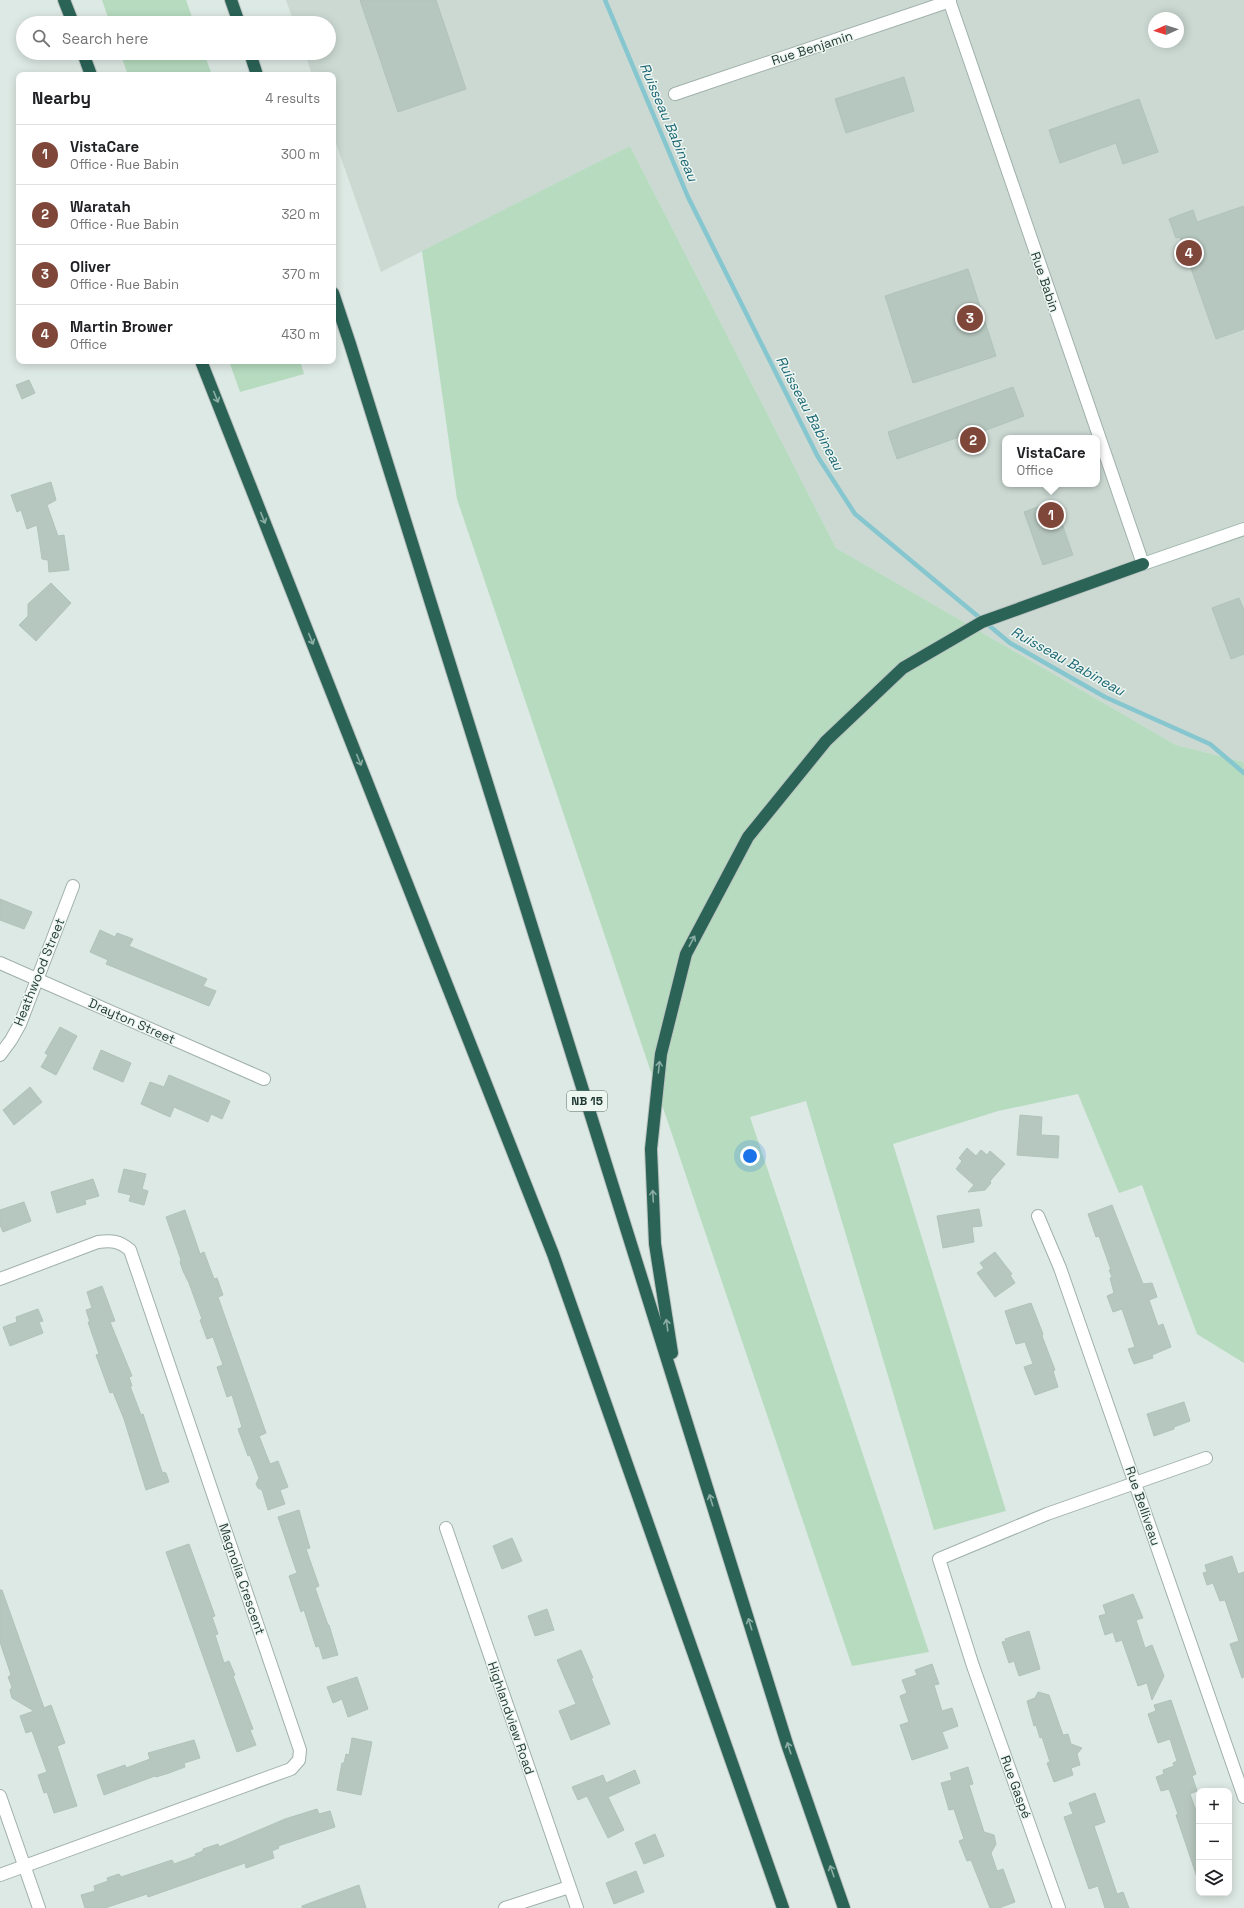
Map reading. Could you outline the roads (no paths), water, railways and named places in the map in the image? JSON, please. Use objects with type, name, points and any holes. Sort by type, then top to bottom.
[{"type":"highway","points":[[64,0],[70,16]]},
{"type":"highway","points":[[231,0],[237,16]]},
{"type":"highway","points":[[86,60],[90,72]]},
{"type":"highway","points":[[252,60],[256,72]]},
{"type":"highway","name":"NB 15","points":[[336,302],[788,1747],[844,1908]]},
{"type":"highway","points":[[202,364],[553,1254],[783,1908]]},
{"type":"highway","points":[[677,1392],[655,1244],[653,1204],[651,1148],[661,1054],[686,954],[748,837],[826,741],[903,668],[982,622],[1143,564]]},
{"type":"street","name":"Rue Benjamin","points":[[675,94],[950,0]]},
{"type":"street","name":"Rue Babin","points":[[950,0],[1099,435]]},
{"type":"street","name":"Rue Babin","points":[[1100,438],[1143,564]]},
{"type":"street","points":[[1143,564],[1244,529]]},
{"type":"street","name":"Heathwood Street","points":[[0,1055],[20,1024],[73,886]]},
{"type":"street","name":"Drayton Street","points":[[0,964],[264,1079]]},
{"type":"street","name":"Rue Belliveau","points":[[1038,1216],[1060,1268],[1244,1797]]},
{"type":"street","name":"Magnolia Crescent","points":[[0,1279],[98,1242],[111,1240],[122,1243],[130,1250],[300,1750],[299,1760],[291,1769],[0,1875]]},
{"type":"street","points":[[1134,1482],[1206,1458]]},
{"type":"street","name":"Rue Gaspé","points":[[1059,1908],[973,1666],[939,1559],[1047,1514],[1134,1482]]},
{"type":"street","name":"Highlandview Road","points":[[446,1528],[577,1908]]},
{"type":"street","points":[[0,1796],[39,1908]]},
{"type":"street","points":[[505,1908],[570,1887]]},
{"type":"waterway","name":"Ruisseau Babineau","points":[[605,0],[688,197],[818,457],[855,514],[1010,643],[1105,697],[1210,744],[1244,773]]},
{"type":"place","name":"Martin Brower","points":[[1189,253]]},
{"type":"place","name":"Oliver","points":[[970,318]]},
{"type":"place","name":"Waratah","points":[[973,440]]},
{"type":"place","name":"VistaCare","points":[[1051,515]]}]
